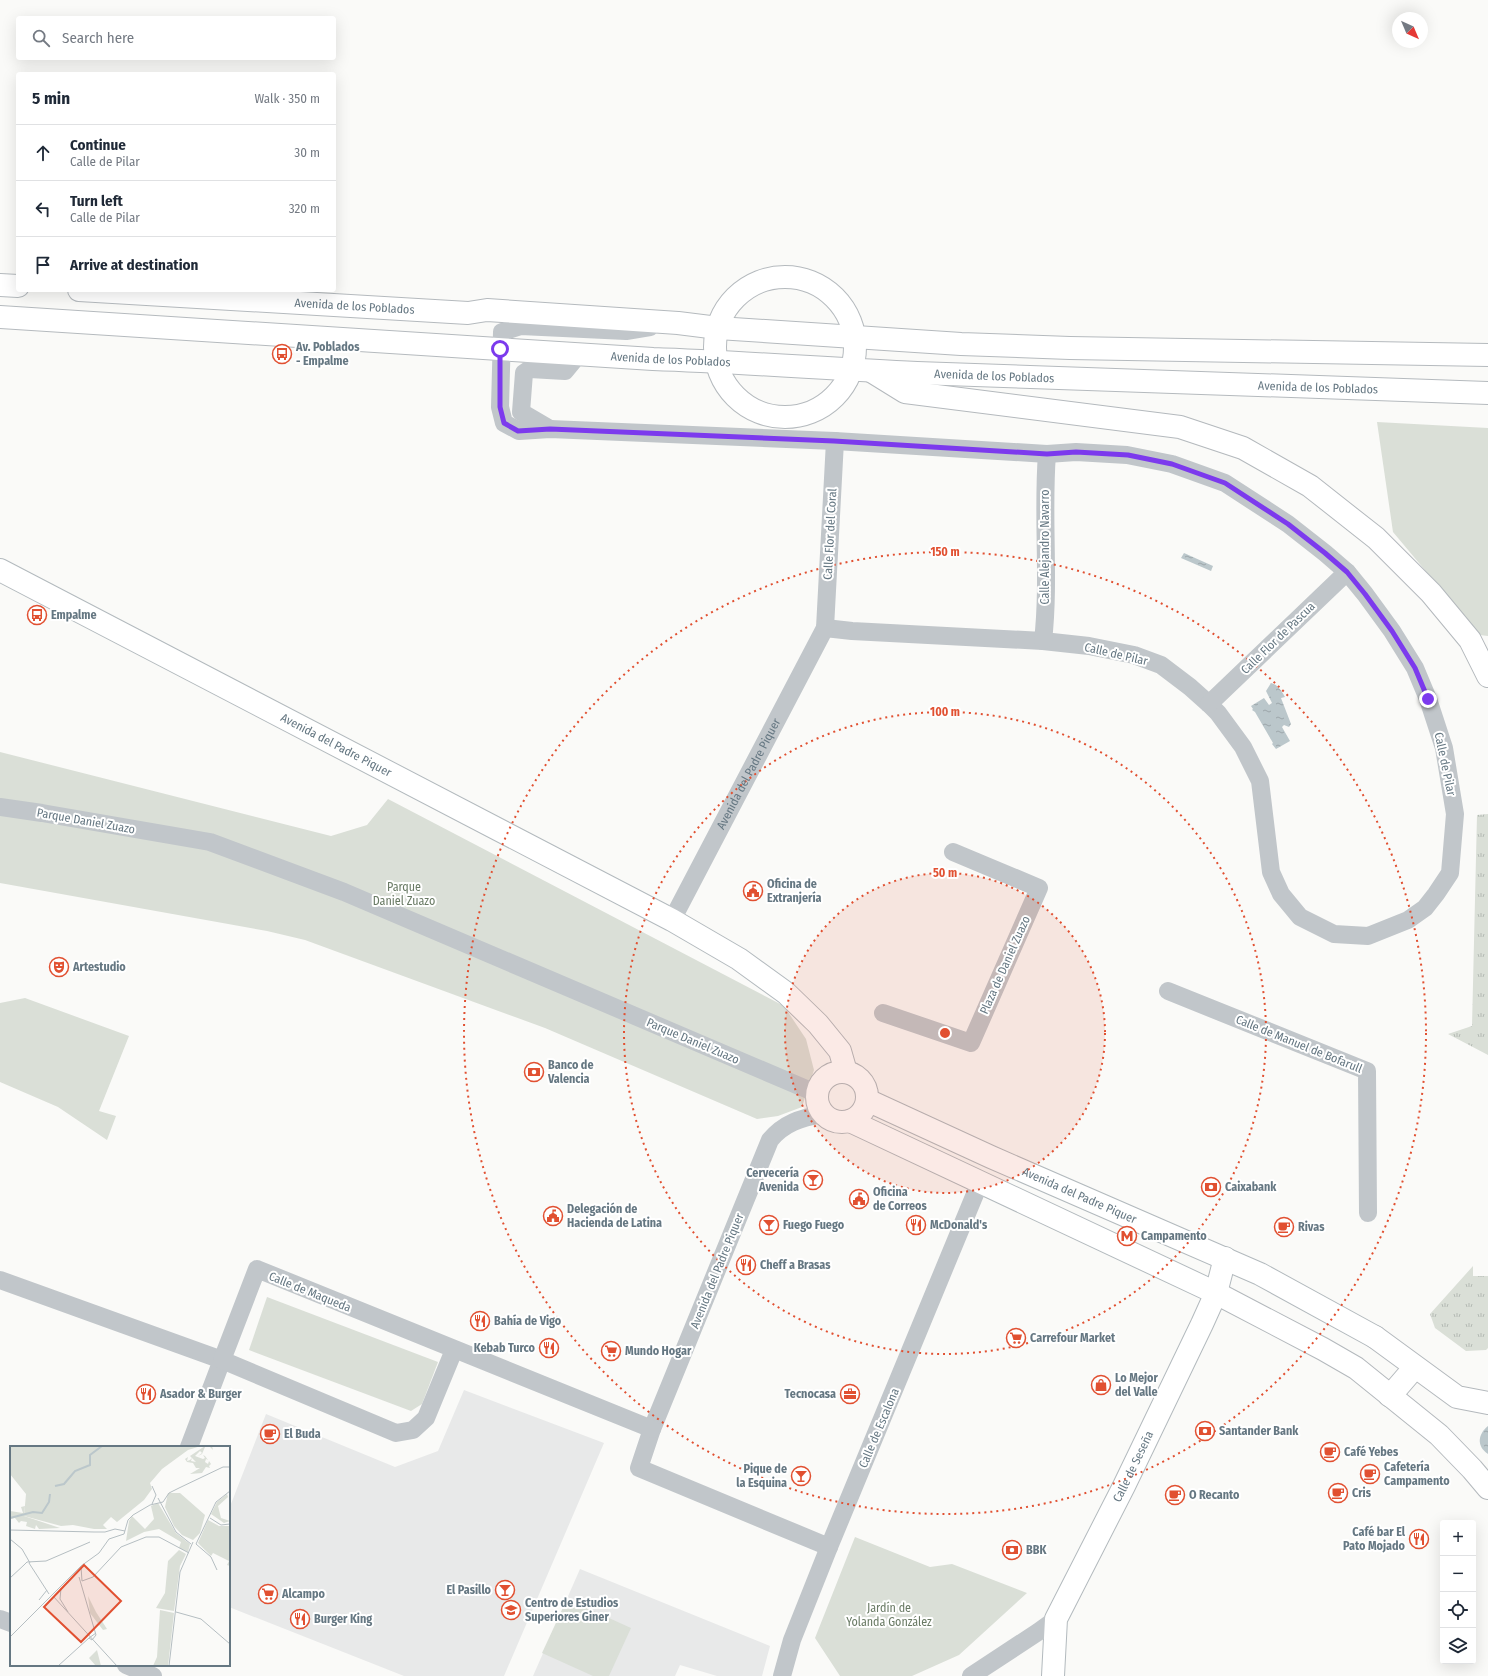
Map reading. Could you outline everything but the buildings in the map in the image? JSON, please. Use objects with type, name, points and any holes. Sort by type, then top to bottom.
[{"type":"main road","points":[[773,277],[797,277],[819,284],[838,299],[850,318],[862,370],[828,403],[807,414],[784,417],[761,413],[741,402],[726,385],[716,362],[715,340],[718,328],[733,299],[752,285],[773,277]]},
{"type":"main road","points":[[0,285],[16,286]]},
{"type":"main road","name":"Avenida de los Poblados","points":[[111,292],[468,314],[488,310],[678,323],[718,328],[855,338],[962,344],[1070,348],[1488,355]]},
{"type":"main road","name":"Avenida de los Poblados","points":[[0,317],[653,359],[862,370],[1124,382],[1488,393]]},
{"type":"main road","points":[[862,370],[906,392],[1180,427],[1243,448],[1310,486],[1376,538],[1431,593],[1470,640],[1488,676]]},
{"type":"main road","name":"Avenida del Padre Piquer","points":[[0,570],[672,920],[739,959],[786,993],[818,1024],[840,1051],[846,1072]]},
{"type":"main road","points":[[850,1121],[862,1113],[867,1100],[865,1088],[858,1078],[846,1072],[831,1074],[820,1084],[820,1104],[835,1122],[850,1121],[1216,1293],[1356,1368],[1439,1435],[1488,1488]]},
{"type":"main road","name":"Avenida del Padre Piquer","points":[[867,1100],[991,1157],[1260,1274],[1375,1337],[1457,1397],[1488,1403]]},
{"type":"main road","name":"Calle de Seseña","points":[[1053,1676],[1056,1618],[1124,1486],[1216,1293],[1225,1258]]},
{"type":"main road","points":[[1390,1396],[1415,1366]]},
{"type":"street","name":"Avenida de los Poblados","points":[[500,349],[502,332],[521,326],[626,331],[678,323]]},
{"type":"street","name":"Calle de Pilar","points":[[500,349],[500,407],[504,423],[518,431],[550,429],[834,441],[1047,454],[1076,452],[1128,455],[1172,464],[1225,483],[1288,524],[1347,572],[1392,631],[1415,668],[1428,699],[1444,748],[1454,814],[1450,873],[1425,908],[1408,920],[1368,936],[1334,934],[1300,917],[1281,894],[1272,872],[1260,781],[1243,747],[1218,713],[1190,687],[1161,665],[1134,656],[1097,648],[1043,641],[936,636],[825,628]]},
{"type":"street","name":"Calle de Pilar","points":[[550,429],[522,412],[524,373],[530,369],[565,371],[579,354]]},
{"type":"street","name":"Calle Flor del Coral","points":[[825,628],[834,441]]},
{"type":"street","name":"Calle Alejandro Navarro","points":[[1043,641],[1046,614],[1045,480],[1047,454]]},
{"type":"street","name":"Calle Flor de Pascua","points":[[1209,704],[1347,572]]},
{"type":"street","name":"Avenida del Padre Piquer","points":[[672,920],[825,628]]},
{"type":"street","name":"Parque Daniel Zuazo","points":[[0,807],[210,842],[344,892],[820,1104]]},
{"type":"street","name":"Plaza de Daniel Zuazo","points":[[883,1013],[971,1042],[1036,895],[1039,888],[953,852]]},
{"type":"street","name":"Calle de Manuel de Bofarull","points":[[1168,990],[1367,1071],[1368,1212]]},
{"type":"street","name":"Avenida del Padre Piquer","points":[[820,1104],[802,1118],[778,1130],[770,1140],[652,1429],[639,1468],[829,1547]]},
{"type":"street","name":"Calle de Escalona","points":[[782,1676],[792,1640],[829,1547],[928,1312],[980,1182]]},
{"type":"street","name":"Calle de Maqueda","points":[[189,1446],[257,1269],[652,1429]]},
{"type":"street","points":[[0,1280],[222,1360],[396,1433],[413,1430],[426,1418],[454,1350]]},
{"type":"street","points":[[971,1676],[1038,1632],[1056,1618]]},
{"type":"street","points":[[0,1619],[10,1623]]},
{"type":"street","points":[[128,1666],[153,1676]]},
{"type":"shaded area","points":[[464,1390],[604,1443],[504,1676],[404,1676],[230,1607],[230,1506],[266,1414],[395,1467],[438,1451]]},
{"type":"shaded area","points":[[580,1569],[770,1646],[762,1676],[717,1676],[680,1665],[675,1676],[533,1676]]},
{"type":"green space","points":[[1377,422],[1488,428],[1488,636],[1471,634],[1429,575],[1393,532]]},
{"type":"green space","name":"Parque Daniel Zuazo","points":[[0,752],[331,836],[367,825],[388,799],[784,1006],[806,1039],[814,1070],[802,1107],[778,1116],[757,1119],[545,1028],[305,940],[267,931],[0,883]]},
{"type":"green space","points":[[1488,814],[1488,1055],[1448,1034],[1472,1026],[1477,815]]},
{"type":"green space","points":[[25,998],[129,1036],[99,1111],[116,1116],[107,1140],[58,1107],[0,1082],[0,1003]]},
{"type":"green space","points":[[1473,1266],[1473,1276],[1488,1276],[1488,1348],[1486,1350],[1466,1351],[1435,1328],[1430,1314]]},
{"type":"green space","points":[[267,1297],[438,1362],[422,1404],[411,1411],[249,1350]]},
{"type":"green space","name":"Jardín de Yolanda González","points":[[855,1537],[930,1567],[952,1564],[1027,1593],[959,1655],[912,1676],[840,1676],[815,1638]]},
{"type":"green space","points":[[567,1599],[631,1628],[609,1676],[593,1676],[542,1653]]},
{"type":"water","points":[[1184,553],[1213,566],[1211,571],[1181,558]]},
{"type":"water","points":[[1271,683],[1279,688],[1285,697],[1281,698],[1291,724],[1289,727],[1284,725],[1282,727],[1290,741],[1276,749],[1251,706],[1264,698],[1269,705],[1272,703],[1266,691]]},
{"type":"water","points":[[1488,1426],[1488,1454],[1484,1451],[1480,1444],[1480,1436]]},
{"type":"place","name":"Av. Poblados - Empalme","points":[[282,354]]},
{"type":"place","name":"Empalme","points":[[37,615]]},
{"type":"place","name":"Oficina de Extranjería","points":[[753,891]]},
{"type":"place","name":"Artestudio","points":[[59,967]]},
{"type":"place","name":"Banco de Valencia","points":[[534,1072]]},
{"type":"place","name":"Cervecería Avenida","points":[[813,1180]]},
{"type":"place","name":"Caixabank","points":[[1211,1187]]},
{"type":"place","name":"Oficina de Correos","points":[[859,1199]]},
{"type":"place","name":"Delegación de Hacienda de Latina","points":[[553,1216]]},
{"type":"place","name":"Fuego Fuego","points":[[769,1225]]},
{"type":"place","name":"McDonald's","points":[[916,1225]]},
{"type":"place","name":"Rivas","points":[[1284,1227]]},
{"type":"place","name":"Campamento","points":[[1127,1236]]},
{"type":"place","name":"Cheff a Brasas","points":[[746,1265]]},
{"type":"place","name":"Bahía de Vigo","points":[[480,1321]]},
{"type":"place","name":"Carrefour Market","points":[[1016,1338]]},
{"type":"place","name":"Kebab Turco","points":[[549,1348]]},
{"type":"place","name":"Mundo Hogar","points":[[611,1351]]},
{"type":"place","name":"Lo Mejor del Valle","points":[[1101,1385]]},
{"type":"place","name":"Asador & Burger","points":[[146,1394]]},
{"type":"place","name":"Tecnocasa","points":[[850,1394]]},
{"type":"place","name":"Santander Bank","points":[[1205,1431]]},
{"type":"place","name":"El Buda","points":[[270,1434]]},
{"type":"place","name":"Café Yebes","points":[[1330,1452]]},
{"type":"place","name":"Cafetería Campamento","points":[[1370,1474]]},
{"type":"place","name":"Pique de la Esquina","points":[[801,1476]]},
{"type":"place","name":"Cris","points":[[1338,1493]]},
{"type":"place","name":"O Recanto","points":[[1175,1495]]},
{"type":"place","name":"Café bar El Pato Mojado","points":[[1419,1539]]},
{"type":"place","name":"BBK","points":[[1012,1550]]},
{"type":"place","name":"El Pasillo","points":[[505,1590]]},
{"type":"place","name":"Alcampo","points":[[268,1594]]},
{"type":"place","name":"Centro de Estudios Superiores Giner","points":[[511,1610]]},
{"type":"place","name":"Burger King","points":[[300,1619]]},
{"type":"route","points":[[500,349],[500,407],[504,423],[518,431],[550,429],[834,441],[1047,454],[1076,452],[1128,455],[1172,464],[1225,483],[1288,524],[1347,572],[1392,631],[1415,668],[1428,699]]}]
